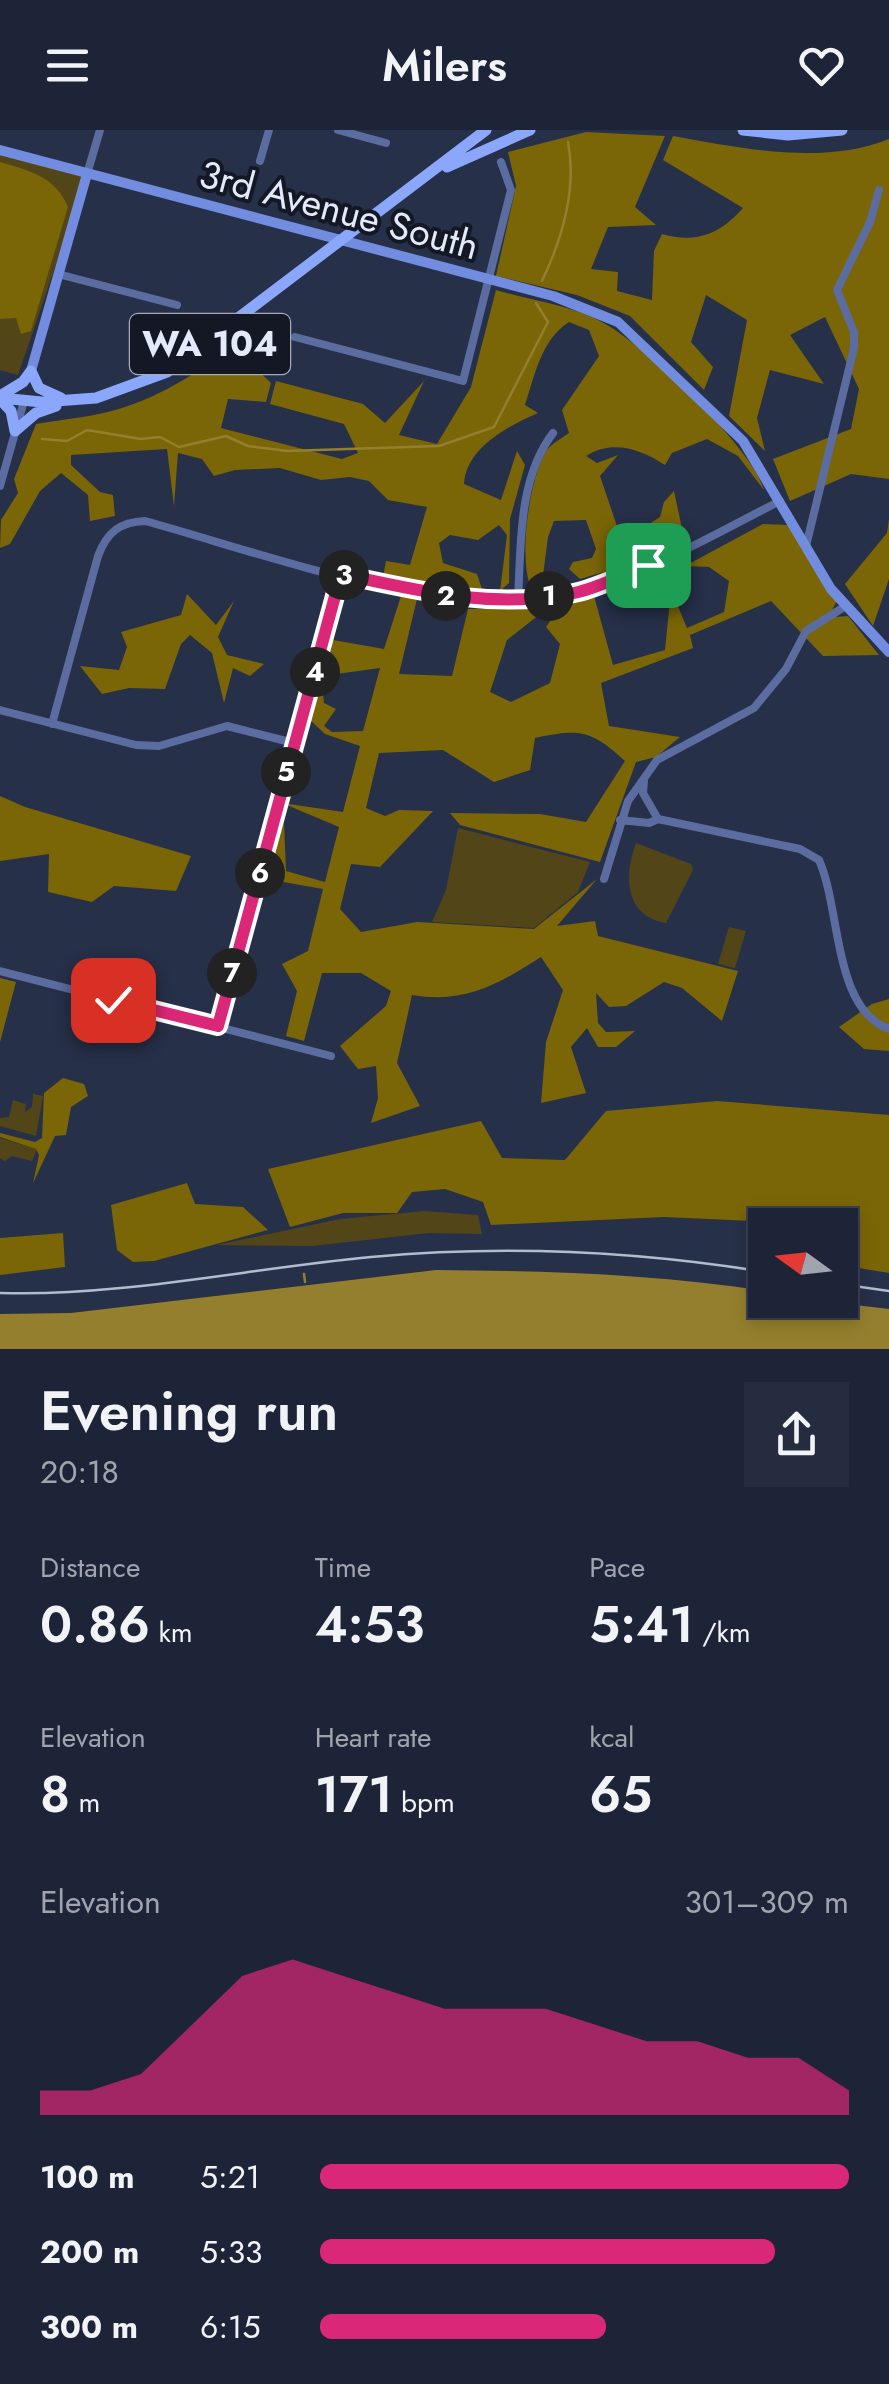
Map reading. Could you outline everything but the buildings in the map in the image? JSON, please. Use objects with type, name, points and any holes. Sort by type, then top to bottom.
[{"type":"main road","name":"WA 104","points":[[0,398],[70,402],[130,389],[167,372],[486,130]]},
{"type":"main road","name":"WA 104","points":[[405,193],[462,158],[530,130]]},
{"type":"main road","points":[[743,130],[788,135],[842,130]]},
{"type":"main road","points":[[31,370],[40,388],[70,402],[36,413],[15,431],[11,411],[0,398],[23,382],[31,370]]},
{"type":"street","points":[[31,370],[100,130]]},
{"type":"street","points":[[260,161],[269,130]]},
{"type":"street","points":[[338,130],[386,143]]},
{"type":"street","name":"3rd Avenue South","points":[[0,150],[553,296],[618,322],[749,448],[844,607],[889,652]]},
{"type":"street","points":[[296,337],[463,381],[511,190],[501,162]]},
{"type":"street","points":[[806,546],[854,348],[854,332],[837,290],[870,222],[879,190]]},
{"type":"street","points":[[58,274],[177,304]]},
{"type":"street","points":[[0,486],[24,401]]},
{"type":"street","points":[[518,601],[522,518],[538,452],[552,433]]},
{"type":"street","points":[[52,724],[98,556],[112,531],[122,524],[144,521],[341,574],[463,599],[518,601],[577,592],[653,563],[780,501]]},
{"type":"street","points":[[218,1026],[341,574]]},
{"type":"street","points":[[604,879],[628,801],[657,760],[754,708],[786,669],[806,631],[844,607]]},
{"type":"street","points":[[0,710],[136,745],[159,746],[227,726],[294,743]]},
{"type":"street","points":[[644,781],[643,793],[658,820]]},
{"type":"street","points":[[620,820],[658,820],[800,848],[819,860],[853,998],[872,1021],[889,1028]]},
{"type":"street","points":[[0,970],[331,1056]]},
{"type":"shaded area","points":[[586,132],[665,136],[635,207],[656,225],[608,227],[591,269],[618,272],[617,291],[652,300],[654,251],[662,234],[686,238],[707,235],[743,208],[663,160],[673,136],[810,153],[837,152],[889,139],[889,479],[851,474],[790,501],[773,459],[851,429],[859,389],[825,317],[790,335],[824,384],[770,370],[757,418],[765,451],[729,416],[747,320],[706,295],[691,342],[713,367],[704,390],[630,316],[577,295],[496,276],[516,186],[508,152]]},
{"type":"shaded area","points":[[0,151],[87,174],[18,375],[0,370]]},
{"type":"shaded area","points":[[0,162],[49,182],[68,207],[31,331],[21,334],[16,318],[0,319]]},
{"type":"shaded area","points":[[496,290],[575,311],[618,332],[667,372],[718,423],[740,449],[764,490],[738,456],[707,439],[672,453],[665,465],[626,448],[596,451],[586,456],[597,463],[618,455],[600,476],[620,535],[635,533],[660,517],[664,502],[674,491],[684,538],[641,561],[580,579],[569,569],[573,562],[592,558],[596,549],[586,520],[554,521],[541,591],[530,585],[525,556],[534,482],[547,450],[569,433],[562,410],[599,356],[589,330],[569,322],[545,348],[536,370],[525,405],[538,413],[490,440],[467,471],[464,484],[501,500],[517,451],[525,465],[510,519],[509,583],[500,591],[507,535],[499,525],[478,540],[450,535],[439,543],[443,563],[477,574],[482,589],[459,592],[419,587],[383,577],[386,561],[410,565],[427,507],[388,500],[369,481],[350,477],[321,480],[280,468],[235,470],[214,476],[202,459],[178,453],[174,506],[167,449],[71,455],[71,465],[100,492],[113,495],[115,516],[90,521],[88,495],[61,473],[40,491],[10,544],[0,548],[1,520],[18,493],[14,479],[36,424],[101,414],[164,391],[203,368],[276,314],[276,338],[250,363],[271,383],[266,402],[228,399],[221,428],[342,459],[358,453],[344,424],[270,404],[276,381],[363,404],[385,423],[424,381],[399,435],[437,444],[471,387]]},
{"type":"shaded area","points":[[889,519],[889,579],[873,626],[845,584],[887,533]]},
{"type":"shaded area","points":[[763,524],[789,525],[837,601],[832,610],[836,617],[848,616],[879,655],[823,656],[771,601],[690,635],[693,648],[601,683],[609,726],[680,737],[656,757],[636,762],[600,862],[460,825],[450,813],[540,814],[586,822],[625,761],[593,737],[563,733],[535,738],[530,770],[494,782],[443,750],[379,753],[366,808],[385,816],[399,810],[433,811],[380,867],[351,864],[340,909],[361,932],[417,922],[534,929],[597,879],[557,926],[595,921],[598,936],[738,971],[722,1021],[682,988],[664,982],[626,1006],[609,1007],[596,993],[598,1023],[606,1032],[635,1031],[616,1047],[598,1047],[587,1028],[571,1047],[586,1093],[541,1103],[546,1042],[563,990],[541,957],[480,990],[448,997],[412,995],[397,1063],[420,1106],[371,1123],[378,1098],[376,1066],[358,1069],[340,1046],[386,1006],[391,991],[361,973],[322,973],[304,1041],[286,1036],[297,991],[282,964],[308,951],[323,889],[266,879],[284,823],[286,871],[325,882],[339,827],[282,803],[343,812],[360,746],[325,734],[309,719],[321,679],[324,703],[336,709],[324,726],[332,732],[363,731],[380,668],[336,674],[325,658],[333,640],[384,649],[401,596],[417,599],[399,674],[452,676],[468,609],[549,607],[507,640],[490,692],[511,702],[550,683],[560,644],[546,627],[561,605],[594,596],[613,665],[665,650],[671,590],[687,628],[724,612],[729,581],[709,567],[685,566]]},
{"type":"shaded area","points":[[187,594],[216,625],[234,601],[218,637],[227,655],[264,664],[250,676],[233,668],[224,703],[212,653],[190,635],[181,644],[165,689],[129,688],[102,694],[80,666],[119,670],[127,647],[121,632],[181,615]]},
{"type":"shaded area","points":[[0,796],[25,807],[191,856],[176,891],[114,886],[92,902],[48,892],[49,854],[0,861]]},
{"type":"shaded area","points":[[458,828],[590,862],[578,892],[534,928],[432,922],[446,890]]},
{"type":"shaded area","points":[[636,843],[691,864],[693,870],[666,923],[652,919],[635,903],[629,881]]},
{"type":"shaded area","points":[[729,927],[746,931],[735,968],[718,964]]},
{"type":"shaded area","points":[[0,978],[16,982],[0,1042]]},
{"type":"shaded area","points":[[889,999],[889,1051],[864,1049],[839,1027],[872,1004]]},
{"type":"shaded area","points":[[63,1078],[84,1084],[88,1096],[71,1107],[66,1135],[55,1136],[33,1183],[39,1155],[36,1149],[0,1137],[0,1133],[35,1142],[42,1138],[44,1093]]},
{"type":"shaded area","points":[[33,1094],[43,1096],[36,1136],[0,1126],[0,1118],[9,1117],[13,1100],[26,1104],[25,1112],[32,1107]]},
{"type":"shaded area","points":[[717,1101],[889,1115],[889,1273],[858,1268],[858,1208],[748,1208],[748,1221],[664,1217],[491,1225],[483,1202],[445,1189],[412,1192],[397,1213],[343,1213],[290,1227],[268,1169],[481,1121],[502,1158],[565,1160],[606,1111]]},
{"type":"shaded area","points":[[0,1138],[37,1149],[32,1161],[12,1156],[5,1161],[0,1158]]},
{"type":"shaded area","points":[[187,1183],[195,1204],[243,1207],[268,1230],[154,1261],[133,1262],[117,1250],[111,1205]]},
{"type":"shaded area","points":[[424,1211],[478,1215],[482,1234],[428,1233],[312,1246],[217,1245],[340,1219]]},
{"type":"shaded area","points":[[63,1233],[65,1267],[0,1275],[0,1238]]},
{"type":"shaded area","points":[[436,1270],[560,1273],[748,1289],[748,1318],[858,1318],[858,1305],[889,1309],[889,1349],[0,1349],[0,1314],[71,1313]]},
{"type":"waterway","points":[[542,281],[566,213],[571,178],[568,142]]},
{"type":"waterway","points":[[42,439],[67,441],[87,430],[141,439],[160,437],[179,447],[226,436],[248,446],[287,451],[439,446],[494,427],[548,322],[536,303]]},
{"type":"waterway","points":[[304,1274],[305,1282]]},
{"type":"railway","points":[[0,1293],[91,1291],[371,1257],[470,1251],[618,1255],[748,1270]]},
{"type":"railway","points":[[858,1287],[889,1291]]},
{"type":"route","points":[[113,1000],[218,1026],[341,574],[463,599],[518,601],[577,592],[648,565]]}]
